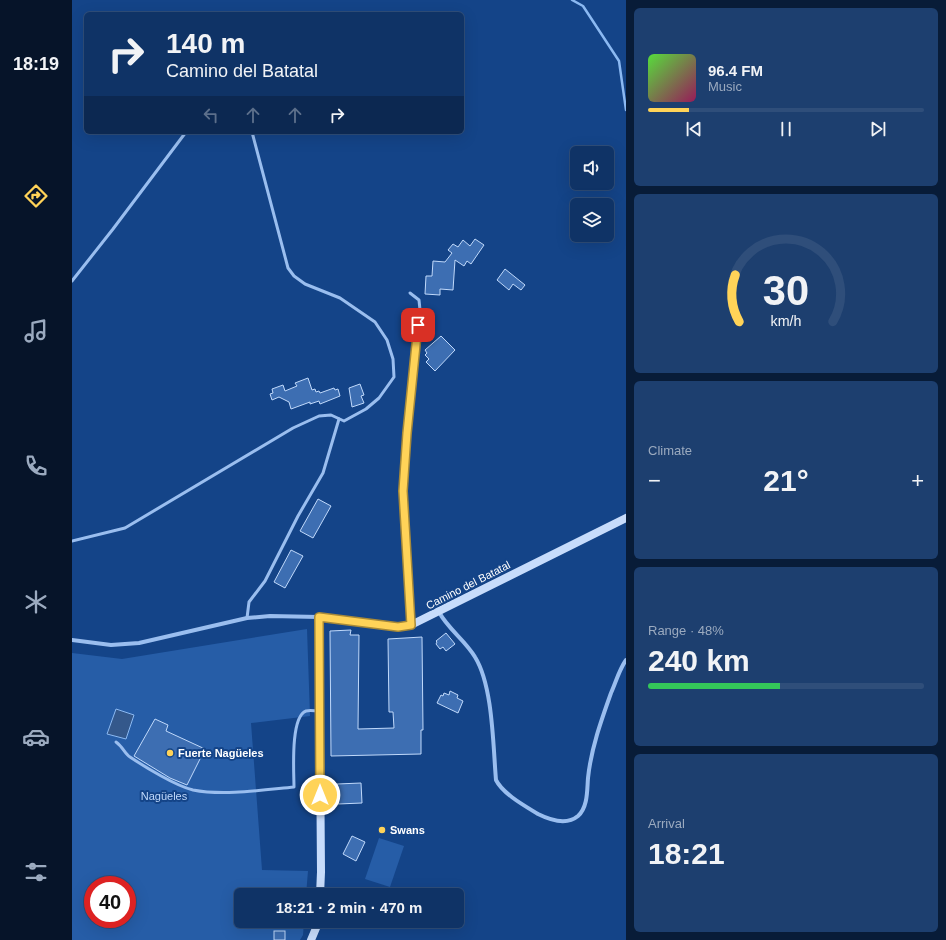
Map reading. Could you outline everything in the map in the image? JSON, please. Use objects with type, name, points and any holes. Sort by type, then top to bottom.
[{"type":"street","points":[[411,625],[403,491],[407,433],[420,310]]},
{"type":"street","name":"Camino del Batatal","points":[[72,640],[111,645],[139,644],[247,618],[270,616],[319,617],[398,627],[411,625],[626,518]]},
{"type":"street","points":[[439,612],[444,620],[469,647],[482,672],[489,707],[496,780],[499,786],[538,814],[559,822],[570,820],[578,816],[583,810],[589,765],[593,748],[607,705],[621,668],[626,660]]},
{"type":"street","points":[[319,617],[320,888]]},
{"type":"street","points":[[311,940],[316,928]]},
{"type":"lane","points":[[72,281],[184,134]]},
{"type":"lane","points":[[72,541],[125,528],[293,428],[319,416],[331,415],[344,421],[366,409],[379,398],[394,377],[393,359],[387,340],[375,322],[340,298],[305,284],[294,276],[288,268],[253,134]]},
{"type":"lane","points":[[410,293],[419,300],[420,310]]},
{"type":"lane","points":[[247,618],[249,602],[265,581],[298,516],[323,473],[339,419]]},
{"type":"lane","points":[[116,742],[122,746],[128,756],[179,785],[192,790],[222,792],[294,788],[294,734],[298,722],[306,711],[320,711]]},
{"type":"green space","name":"Nagüeles","points":[[307,629],[310,716],[251,723],[262,870],[308,871],[307,888],[234,888],[234,928],[304,928],[303,935],[300,940],[72,940],[72,653],[122,659]]},
{"type":"green space","points":[[379,838],[404,846],[390,887],[365,879]]},
{"type":"shaded area","points":[[116,709],[134,715],[126,739],[107,734]]},
{"type":"building","points":[[475,239],[484,245],[471,264],[467,261],[464,266],[455,260],[453,290],[440,289],[440,295],[425,294],[426,276],[432,276],[433,261],[445,262],[452,253],[448,250],[453,244],[458,247],[463,240],[470,246]]},
{"type":"building","points":[[505,269],[525,285],[521,290],[513,284],[509,290],[497,280]]},
{"type":"building","points":[[441,336],[455,350],[435,371],[426,362],[429,359],[425,355],[427,353],[425,350]]},
{"type":"building","points":[[308,378],[312,390],[315,389],[316,392],[319,391],[320,393],[334,388],[335,390],[338,389],[340,396],[320,404],[319,401],[310,404],[310,402],[291,409],[289,402],[279,397],[272,400],[270,394],[273,393],[272,389],[283,385],[285,391],[297,386],[295,383]]},
{"type":"building","points":[[360,384],[364,395],[361,396],[364,403],[352,407],[349,388]]},
{"type":"building","points":[[318,499],[331,506],[313,538],[300,531]]},
{"type":"building","points":[[291,550],[303,556],[285,588],[274,582]]},
{"type":"building","points":[[351,630],[350,635],[359,635],[358,729],[394,728],[393,712],[389,712],[388,639],[422,637],[423,730],[421,730],[421,754],[331,756],[330,631]]},
{"type":"building","points":[[446,633],[455,644],[446,651],[443,647],[440,649],[436,644],[436,641]]},
{"type":"building","points":[[450,691],[458,695],[457,698],[463,701],[458,713],[437,703],[441,695],[443,696],[444,693],[449,695]]},
{"type":"building","name":"Fuerte Nagüeles","points":[[155,719],[168,725],[166,731],[205,749],[187,785],[170,778],[134,756]]},
{"type":"building","points":[[361,783],[362,803],[338,804],[337,784]]},
{"type":"building","points":[[352,836],[365,842],[356,861],[343,854]]},
{"type":"building","points":[[274,931],[285,931],[285,940],[274,940]]},
{"type":"waterway","points":[[572,0],[583,6],[619,61],[626,110]]},
{"type":"place","name":"Fuerte Nagüeles","points":[[170,753]]},
{"type":"place","name":"Swans","points":[[382,830]]},
{"type":"route","points":[[320,795],[319,617],[398,627],[411,625],[403,491],[407,433],[418,325]]}]
